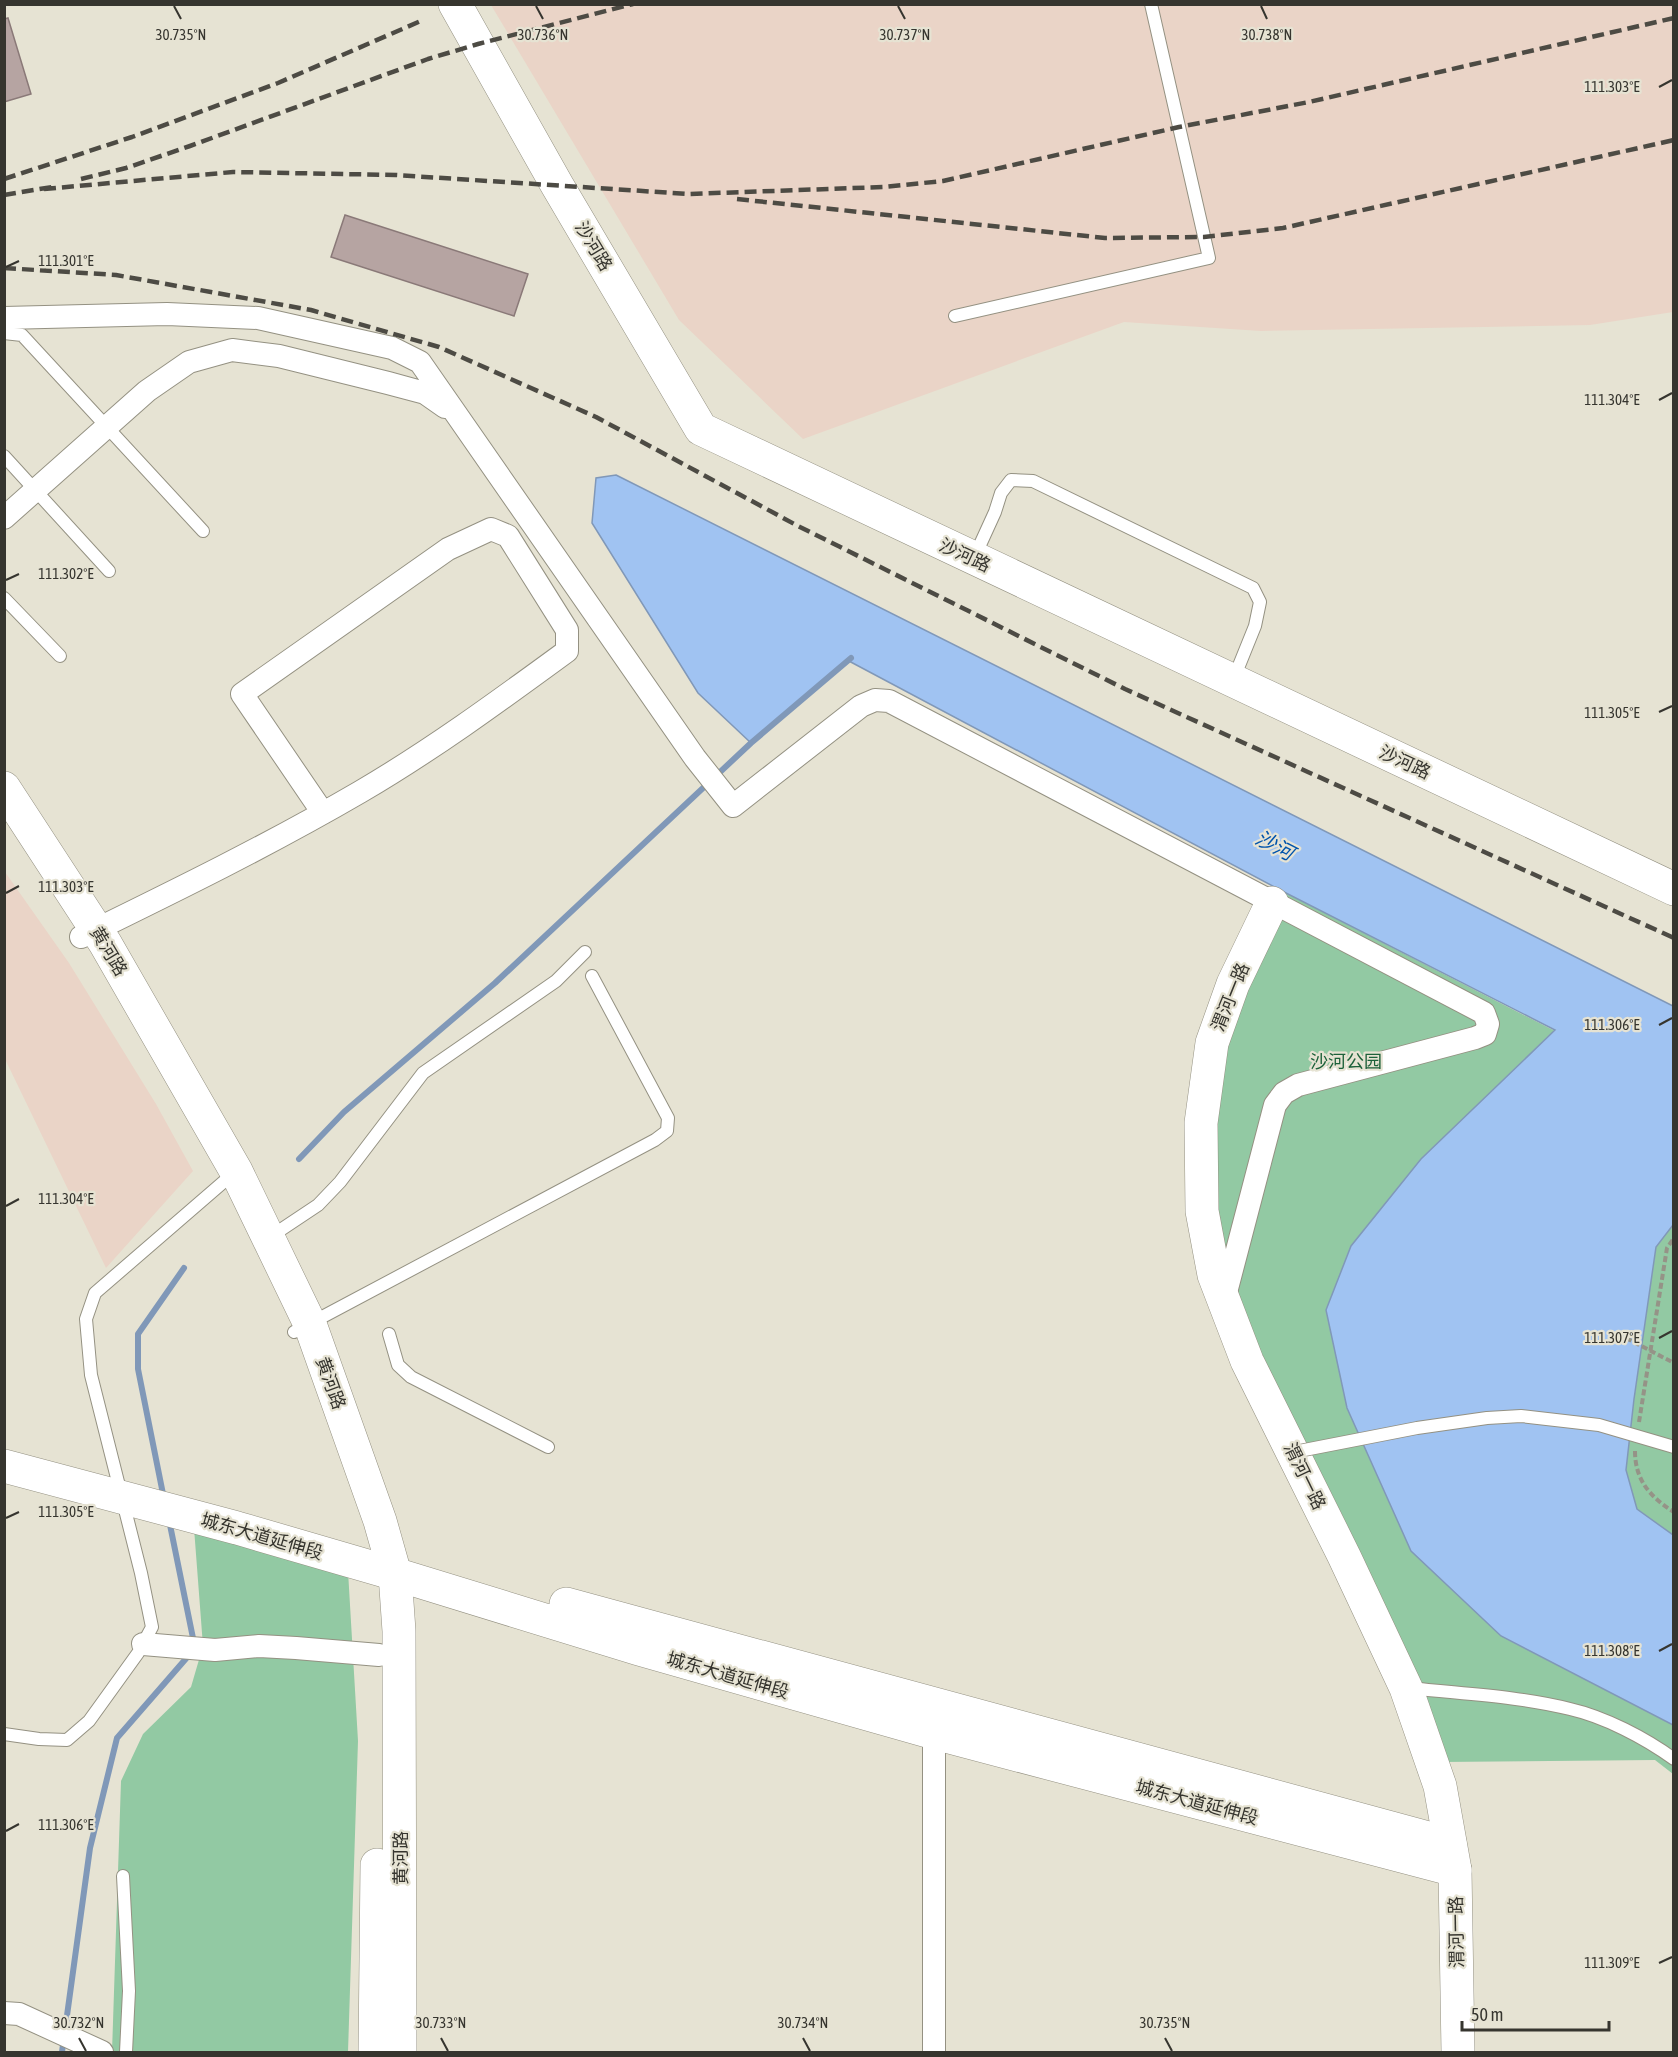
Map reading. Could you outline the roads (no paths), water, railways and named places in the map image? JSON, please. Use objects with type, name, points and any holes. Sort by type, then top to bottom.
[{"type":"main road","name":"沙河路","points":[[455,4],[557,185],[701,429],[974,560],[1674,888]]},
{"type":"main road","name":"黄河路","points":[[4,788],[89,934],[102,970],[230,1177],[302,1328],[380,1521],[375,2052]]},
{"type":"main road","name":"黄河路","points":[[4,820],[89,934]]},
{"type":"main road","name":"渭河一路","points":[[1272,903],[1233,984],[1212,1043],[1201,1124],[1202,1211],[1214,1275],[1248,1361],[1294,1452],[1406,1688],[1440,1786],[1452,1857],[1458,2052]]},
{"type":"main road","name":"城东大道延伸段","points":[[4,1447],[381,1562],[1452,1857]]},
{"type":"main road","name":"城东大道延伸段","points":[[4,1466],[237,1528],[381,1562],[639,1649],[934,1733],[1452,1857]]},
{"type":"main road","name":"黄河路","points":[[381,1562],[399,1631],[400,2052]]},
{"type":"street","points":[[4,318],[167,314],[258,318],[392,348],[420,362],[695,758],[733,806],[861,706],[875,700],[889,701],[1484,1013],[1488,1024],[1485,1034],[1298,1085],[1284,1093],[1275,1105],[1224,1300]]},
{"type":"street","points":[[4,518],[147,391],[189,362],[232,350],[279,356],[424,393],[453,411]]},
{"type":"street","points":[[89,934],[235,861],[323,813],[361,792],[461,728],[567,651],[567,630],[508,536],[491,528],[448,549],[242,694],[323,813]]},
{"type":"street","points":[[143,1644],[208,1649],[259,1646],[379,1655]]},
{"type":"street","points":[[934,1733],[934,2052]]},
{"type":"street","points":[[12,2014],[102,2052]]},
{"type":"lane","points":[[955,316],[1209,258],[1151,4]]},
{"type":"lane","points":[[4,333],[22,335],[203,531]]},
{"type":"lane","points":[[4,456],[110,571]]},
{"type":"lane","points":[[974,560],[1001,493],[1011,480],[1033,481],[1253,588],[1260,602],[1255,626],[1233,681]]},
{"type":"lane","points":[[4,598],[60,656]]},
{"type":"lane","points":[[262,1242],[318,1205],[340,1182],[423,1073],[556,981],[585,952]]},
{"type":"lane","points":[[302,1328],[655,1140],[667,1131],[668,1118],[592,976]]},
{"type":"lane","points":[[4,1734],[67,1740],[89,1720],[143,1644],[152,1627],[141,1573],[91,1375],[86,1319],[95,1293],[230,1177]]},
{"type":"lane","points":[[389,1334],[398,1365],[411,1377],[548,1446]]},
{"type":"lane","points":[[1294,1452],[1417,1428],[1487,1418],[1521,1416],[1599,1425],[1674,1447]]},
{"type":"lane","points":[[1406,1688],[1512,1699],[1572,1709],[1623,1728],[1674,1759]]},
{"type":"lane","points":[[123,1876],[129,1991],[126,2052]]},
{"type":"water","name":"沙河","points":[[616,475],[1673,1006],[1673,1225],[1656,1247],[1626,1470],[1637,1509],[1673,1535],[1673,1725],[1501,1636],[1411,1551],[1347,1408],[1326,1310],[1351,1246],[1421,1159],[1555,1030],[1284,892],[847,660],[751,743],[698,693],[592,523],[596,478]]},
{"type":"waterway","points":[[299,1159],[344,1112],[495,983],[751,743],[851,658]]},
{"type":"waterway","points":[[164,1499],[138,1369],[138,1334],[184,1268]]},
{"type":"waterway","points":[[169,1520],[194,1643]]},
{"type":"waterway","points":[[62,2052],[90,1848],[117,1738],[190,1654]]},
{"type":"railway","points":[[81,179],[126,168],[190,146],[428,59],[633,4]]},
{"type":"railway","points":[[44,189],[233,172],[396,175],[689,194],[883,187],[943,181],[1179,127],[1309,102],[1674,18]]},
{"type":"railway","points":[[4,179],[132,137],[278,83],[423,20]]},
{"type":"railway","points":[[737,199],[1105,238],[1204,237],[1283,228],[1674,140]]},
{"type":"railway","points":[[4,195],[52,187]]},
{"type":"railway","points":[[4,268],[116,275],[311,310],[439,347],[596,417],[798,526],[1125,689],[1674,938]]},
{"type":"park label","name":"沙河公园","points":[[1346,1061]]}]
